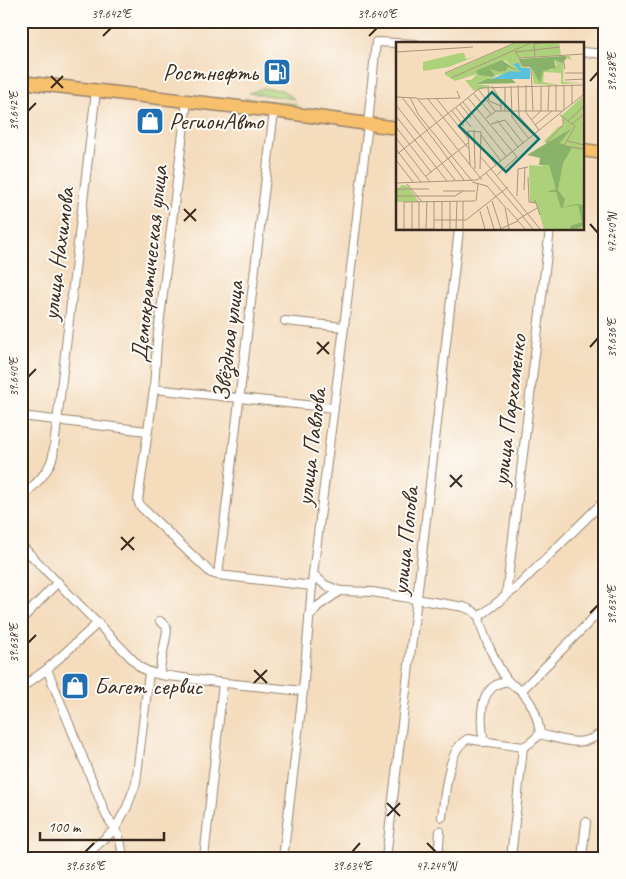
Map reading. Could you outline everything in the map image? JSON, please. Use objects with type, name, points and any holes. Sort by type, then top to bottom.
[{"type":"main road","points":[[21,82],[274,111],[396,128]]},
{"type":"main road","points":[[584,150],[605,153]]},
{"type":"street","name":"улица Павлова","points":[[283,858],[303,692],[313,574],[344,327],[376,42],[396,43]]},
{"type":"street","points":[[584,52],[605,54]]},
{"type":"street","name":"улица Нахимова","points":[[21,498],[51,465],[58,420],[96,92]]},
{"type":"street","name":"Демократическая улица","points":[[186,101],[158,333],[154,389],[138,500],[140,506],[202,566],[211,573],[218,575]]},
{"type":"street","name":"Звёздная улица","points":[[218,575],[274,111]]},
{"type":"street","name":"улица Попова","points":[[386,858],[459,230]]},
{"type":"street","name":"улица Пархоменко","points":[[506,596],[550,230]]},
{"type":"street","points":[[285,321],[344,327]]},
{"type":"street","points":[[154,389],[334,408]]},
{"type":"street","points":[[21,416],[148,431]]},
{"type":"street","points":[[479,617],[506,596],[605,500]]},
{"type":"street","points":[[21,545],[140,667],[149,672],[303,692]]},
{"type":"street","points":[[313,574],[325,585],[340,591],[372,592],[417,598],[464,607],[473,611],[479,617],[484,637],[508,681],[521,690],[534,709],[540,734]]},
{"type":"street","points":[[218,575],[312,586]]},
{"type":"street","points":[[21,620],[58,582]]},
{"type":"street","points":[[309,617],[318,606],[340,591]]},
{"type":"street","points":[[521,690],[605,606]]},
{"type":"street","points":[[159,674],[167,631],[166,626],[160,621]]},
{"type":"street","points":[[21,688],[47,670],[98,623]]},
{"type":"street","points":[[47,670],[106,815],[120,838],[123,849],[122,858]]},
{"type":"street","points":[[83,858],[115,828],[127,808],[136,782],[149,672]]},
{"type":"street","points":[[484,742],[482,714],[487,695],[496,685],[508,681]]},
{"type":"street","points":[[204,858],[223,683]]},
{"type":"street","points":[[540,734],[581,742],[599,736],[605,729]]},
{"type":"street","points":[[442,817],[452,762],[460,744],[468,739],[523,747],[540,734]]},
{"type":"street","points":[[511,858],[523,747]]},
{"type":"street","points":[[582,858],[586,822]]},
{"type":"street","points":[[438,858],[440,830]]},
{"type":"green space","points":[[263,88],[282,90],[294,99],[249,93]]},
{"type":"green space","points":[[245,98],[296,104],[295,107],[245,101]]},
{"type":"place","name":"Ростнефть","points":[[277,72]]},
{"type":"place","name":"РегионАвто","points":[[150,121]]},
{"type":"place","name":"Багет сервис","points":[[75,686]]}]
